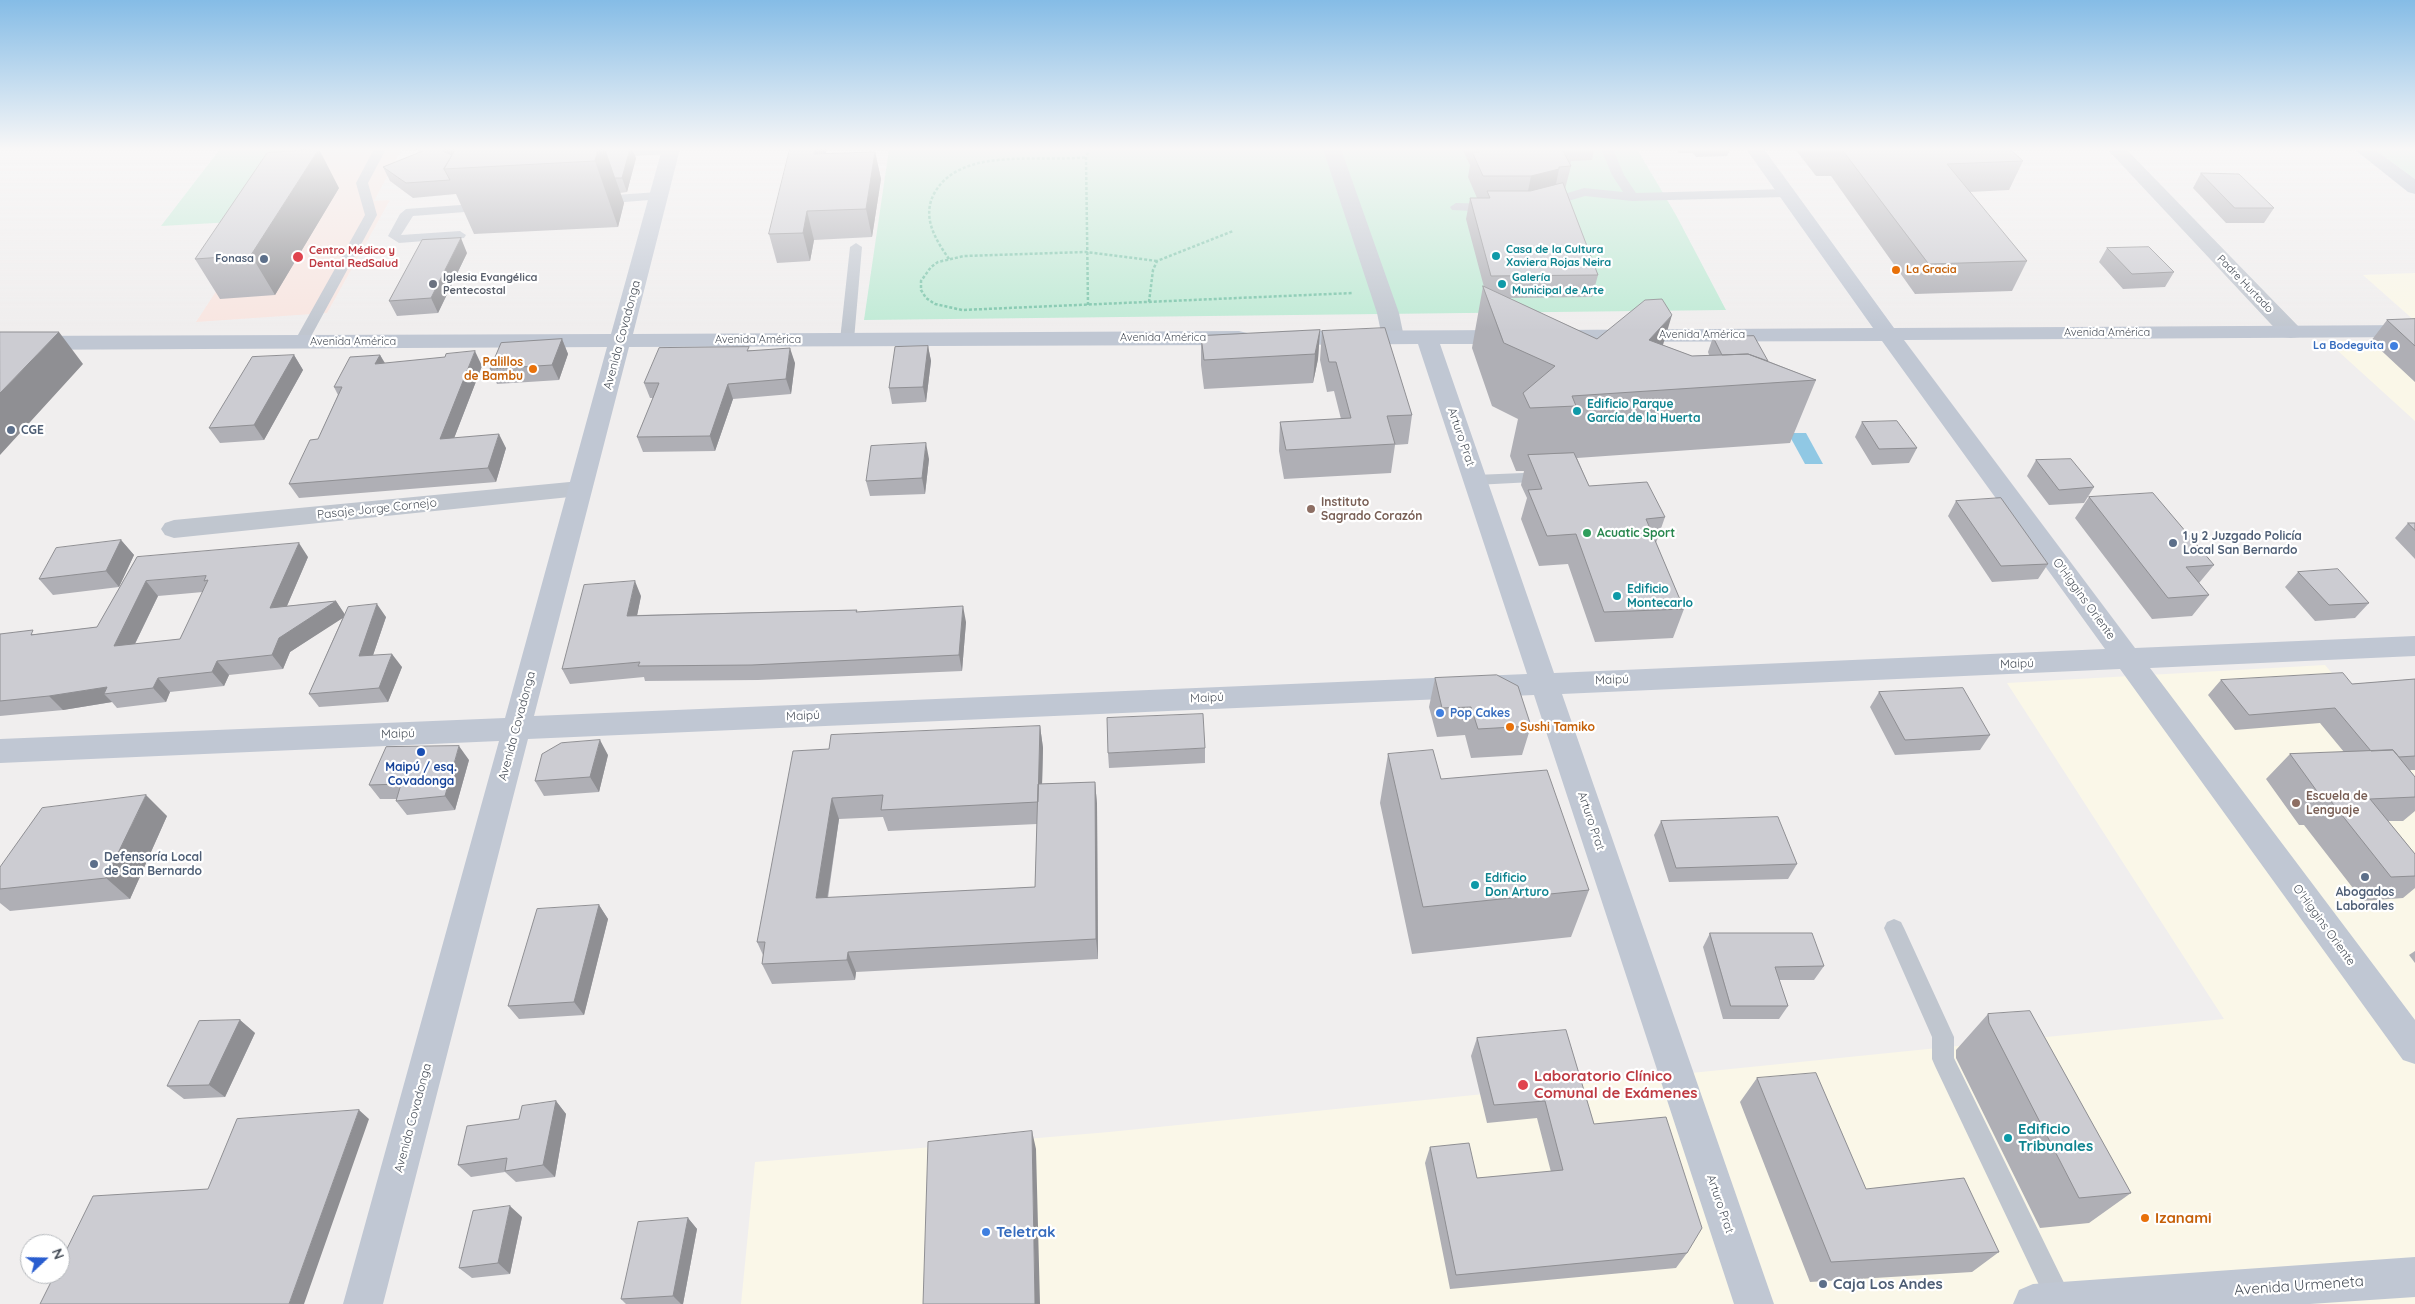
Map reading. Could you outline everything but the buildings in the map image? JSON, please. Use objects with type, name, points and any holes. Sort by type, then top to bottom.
[{"type":"street","name":"Avenida Covadonga","points":[[364,1304],[654,210]]},
{"type":"street","points":[[1353,210],[1388,313],[1393,337]]},
{"type":"street","name":"O'Higgins Oriente","points":[[1798,210],[2415,1048]]},
{"type":"street","name":"Padre Hurtado","points":[[2174,210],[2291,332]]},
{"type":"street","name":"Avenida América","points":[[0,343],[1393,337],[1645,343],[1888,334],[2415,331]]},
{"type":"street","name":"Arturo Prat","points":[[1427,337],[1754,1304]]},
{"type":"street","name":"Pasaje Jorge Cornejo","points":[[174,529],[580,489]]},
{"type":"street","name":"Maipú","points":[[0,751],[2415,646]]},
{"type":"street","name":"Avenida Urmeneta","points":[[2046,1303],[2415,1277]]},
{"type":"lane","points":[[301,342],[370,215],[369,210]]},
{"type":"lane","points":[[443,210],[410,212],[406,214],[394,236],[399,238],[460,236]]},
{"type":"lane","points":[[847,340],[856,247]]},
{"type":"lane","points":[[1475,480],[1561,476]]},
{"type":"lane","points":[[1894,928],[1943,1037],[1943,1059],[2046,1303]]},
{"type":"path","points":[[928,210],[939,245],[949,259]]},
{"type":"path","points":[[1086,210],[1088,304]]},
{"type":"path","points":[[1233,231],[1157,261],[1086,252],[964,256],[949,259],[931,267],[921,280],[921,290],[926,298],[935,304],[962,310],[1381,292]]},
{"type":"path","points":[[1149,302],[1153,270],[1157,261]]},
{"type":"shaded area","name":"Centro Médico y Dental RedSalud","points":[[269,210],[385,210],[327,313],[196,322]]},
{"type":"shaded area","points":[[2415,273],[2415,321],[2363,275]]},
{"type":"shaded area","points":[[2415,340],[2415,421],[2327,341]]},
{"type":"shaded area","points":[[2325,665],[2415,771],[2415,1304],[741,1304],[755,1162],[1109,1132],[2224,1019],[2007,683]]},
{"type":"green space","points":[[173,210],[260,210],[252,221],[161,226]]},
{"type":"green space","points":[[880,210],[1673,210],[1726,310],[864,320]]},
{"type":"water","points":[[1788,433],[1806,433],[1823,464],[1805,464]]},
{"type":"place","name":"Casa de la Cultura Xaviera Rojas Neira","points":[[1496,256]]},
{"type":"place","name":"Centro Médico y Dental RedSalud","points":[[298,257]]},
{"type":"place","name":"Fonasa","points":[[264,259]]},
{"type":"place","name":"La Gracia","points":[[1896,270]]},
{"type":"place","name":"Iglesia Evangélica Pentecostal","points":[[433,284]]},
{"type":"place","name":"Galería Municipal de Arte","points":[[1502,284]]},
{"type":"place","name":"La Bodeguita","points":[[2394,346]]},
{"type":"place","name":"Palillos de Bambu","points":[[533,369]]},
{"type":"place","name":"Edificio Parque García de la Huerta","points":[[1577,411]]},
{"type":"place","name":"CGE","points":[[11,430]]},
{"type":"place","name":"Instituto Sagrado Corazón","points":[[1311,509]]},
{"type":"place","name":"Acuatic Sport","points":[[1587,533]]},
{"type":"place","name":"1 y 2 Juzgado Policía Local San Bernardo","points":[[2173,543]]},
{"type":"place","name":"Edificio Montecarlo","points":[[1617,596]]},
{"type":"place","name":"Pop Cakes","points":[[1440,713]]},
{"type":"place","name":"Sushi Tamiko","points":[[1510,727]]},
{"type":"place","name":"Maipú / esq. Covadonga","points":[[421,752]]},
{"type":"place","name":"Escuela de Lenguaje","points":[[2296,803]]},
{"type":"place","name":"Defensoría Local de San Bernardo","points":[[94,864]]},
{"type":"place","name":"Abogados Laborales","points":[[2365,877]]},
{"type":"place","name":"Edificio Don Arturo","points":[[1475,885]]},
{"type":"place","name":"Laboratorio Clínico Comunal de Exámenes","points":[[1523,1085]]},
{"type":"place","name":"Edificio Tribunales","points":[[2008,1138]]},
{"type":"place","name":"Izanami","points":[[2145,1218]]},
{"type":"place","name":"Teletrak","points":[[986,1232]]},
{"type":"place","name":"Caja Los Andes","points":[[1823,1284]]}]
